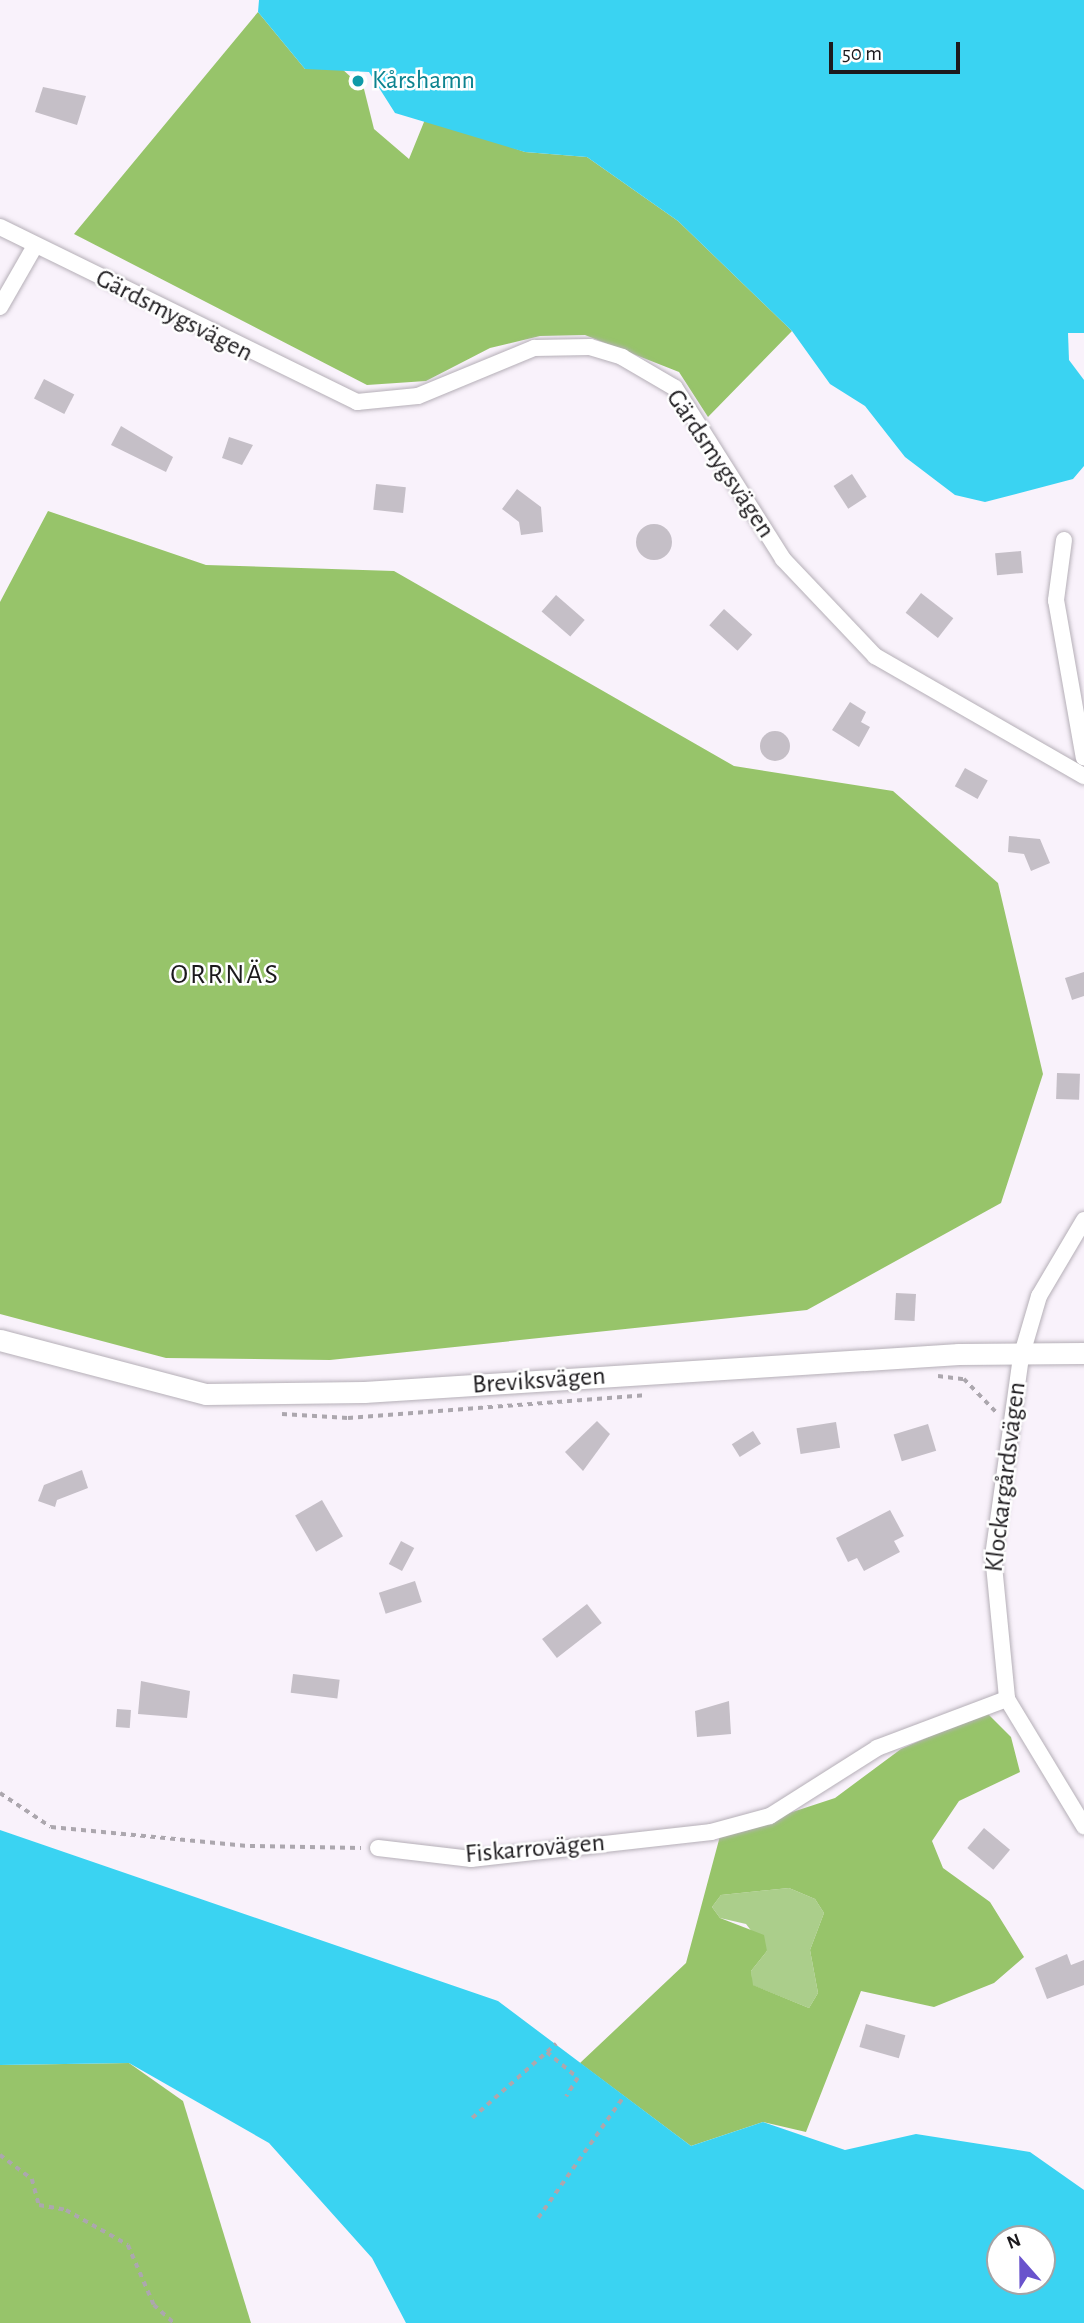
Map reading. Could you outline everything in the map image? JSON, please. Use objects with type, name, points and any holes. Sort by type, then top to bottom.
[{"type":"main road","name":"Breviksvägen","points":[[0,1340],[206,1394],[364,1392],[959,1354],[1021,1357],[1084,1353]]},
{"type":"street","name":"Gärdsmygsvägen","points":[[0,226],[357,402],[418,396],[534,348],[590,347],[622,357],[675,388],[783,559],[874,656],[1084,776]]},
{"type":"street","points":[[0,307],[36,246]]},
{"type":"street","points":[[1063,540],[1056,600],[1084,758]]},
{"type":"street","name":"Klockargårdsvägen","points":[[1084,1220],[1039,1296],[1021,1357],[993,1555],[997,1649],[1007,1699],[1084,1826]]},
{"type":"street","name":"Fiskarrovägen","points":[[377,1848],[471,1859],[711,1832],[770,1816],[877,1748],[1007,1699]]},
{"type":"path","points":[[0,1793],[51,1827],[250,1846],[377,1848]]},
{"type":"path","points":[[472,2118],[556,2044]]},
{"type":"path","points":[[547,2052],[578,2078],[566,2097]]},
{"type":"path","points":[[537,2218],[624,2096]]},
{"type":"path","points":[[0,2155],[32,2179],[39,2205],[66,2210],[128,2245],[154,2305],[174,2323]]},
{"type":"green space","points":[[258,12],[305,69],[341,68],[364,89],[374,129],[409,159],[426,117],[525,152],[587,157],[678,221],[792,331],[708,417],[679,372],[585,335],[540,336],[490,348],[426,381],[367,385],[74,234]]},
{"type":"green space","points":[[48,511],[206,565],[394,571],[734,766],[893,791],[998,883],[1043,1074],[1001,1203],[807,1310],[330,1360],[166,1358],[0,1314],[0,602]]},
{"type":"green space","points":[[986,1712],[1011,1737],[1020,1772],[959,1801],[932,1841],[943,1868],[990,1902],[1024,1957],[994,1983],[934,2007],[861,1991],[806,2132],[763,2122],[691,2146],[580,2063],[686,1963],[720,1836],[835,1798],[901,1749]],"holes":[[[789,1888],[815,1899],[824,1913],[810,1950],[818,1993],[809,2008],[753,1985],[751,1971],[767,1951],[764,1935],[720,1918],[712,1907],[721,1895]]]},
{"type":"green space","points":[[789,1888],[815,1899],[824,1913],[810,1950],[818,1993],[809,2008],[752,1985],[751,1971],[767,1951],[746,1924],[720,1918],[712,1907],[721,1895]]},
{"type":"green space","points":[[129,2063],[183,2101],[251,2323],[0,2323],[0,2065]]},
{"type":"water","points":[[259,0],[1084,0],[1084,466],[1073,479],[985,502],[955,495],[905,457],[865,406],[830,384],[792,331],[678,221],[587,157],[525,152],[395,113],[369,72],[305,69],[258,12]]},
{"type":"water","points":[[0,1830],[498,2001],[691,2146],[763,2122],[845,2150],[916,2134],[1030,2152],[1084,2190],[1084,2323],[406,2323],[372,2258],[269,2143],[129,2063],[0,2065]]},
{"type":"pier","points":[[1068,333],[1084,333],[1084,380],[1069,360]]},
{"type":"building","points":[[43,87],[86,96],[77,125],[35,112]]},
{"type":"building","points":[[44,379],[74,394],[64,414],[34,399]]},
{"type":"building","points":[[121,426],[173,457],[166,472],[111,445]]},
{"type":"building","points":[[229,437],[253,445],[242,465],[222,458]]},
{"type":"building","points":[[852,474],[867,497],[848,509],[834,486]]},
{"type":"building","points":[[376,484],[406,487],[403,513],[373,510]]},
{"type":"building","points":[[517,489],[541,507],[543,532],[521,535],[519,522],[502,509]]},
{"type":"building","points":[[654,524],[666,530],[672,542],[666,554],[654,560],[642,554],[636,542],[642,530]]},
{"type":"building","points":[[1021,551],[1023,573],[997,575],[995,553]]},
{"type":"building","points":[[921,593],[953,618],[938,638],[906,613]]},
{"type":"building","points":[[556,595],[585,620],[570,637],[542,612]]},
{"type":"building","points":[[724,609],[752,634],[738,651],[709,625]]},
{"type":"building","points":[[850,702],[866,712],[861,722],[870,727],[859,747],[832,730]]},
{"type":"building","points":[[775,731],[781,732],[789,740],[789,752],[781,760],[775,761],[769,760],[761,752],[760,746],[761,740],[769,732]]},
{"type":"building","points":[[965,768],[988,781],[978,799],[955,786]]},
{"type":"building","points":[[1009,836],[1040,839],[1050,863],[1031,871],[1024,854],[1008,852]]},
{"type":"building","points":[[1084,972],[1084,996],[1072,1000],[1065,978]]},
{"type":"building","points":[[1057,1073],[1080,1074],[1079,1100],[1056,1099]]},
{"type":"building","points":[[896,1293],[916,1294],[915,1321],[895,1320]]},
{"type":"building","points":[[597,1421],[610,1434],[583,1471],[565,1452]]},
{"type":"building","points":[[836,1422],[840,1448],[801,1454],[796,1428]]},
{"type":"building","points":[[928,1424],[936,1451],[902,1461],[894,1435]]},
{"type":"building","points":[[753,1431],[761,1444],[740,1457],[732,1444]]},
{"type":"building","points":[[82,1470],[88,1488],[57,1500],[55,1507],[38,1501],[44,1485]]},
{"type":"building","points":[[322,1500],[343,1536],[316,1552],[295,1516]]},
{"type":"building","points":[[890,1510],[904,1536],[894,1541],[900,1552],[864,1571],[857,1558],[848,1562],[836,1538]]},
{"type":"building","points":[[401,1541],[414,1548],[402,1571],[389,1564]]},
{"type":"building","points":[[415,1581],[422,1602],[386,1614],[379,1593]]},
{"type":"building","points":[[587,1604],[602,1623],[557,1658],[542,1639]]},
{"type":"building","points":[[293,1674],[340,1680],[337,1699],[291,1693]]},
{"type":"building","points":[[141,1681],[190,1691],[187,1718],[138,1714]]},
{"type":"building","points":[[729,1701],[731,1734],[697,1737],[695,1711]]},
{"type":"building","points":[[117,1709],[131,1710],[130,1728],[116,1727]]},
{"type":"building","points":[[984,1828],[1010,1850],[993,1870],[967,1848]]},
{"type":"building","points":[[1067,1954],[1071,1965],[1084,1960],[1084,1985],[1047,1999],[1035,1968]]},
{"type":"building","points":[[866,2024],[905,2035],[899,2058],[859,2047]]},
{"type":"place","name":"Kårshamn","points":[[358,81]]},
{"type":"district","name":"ORRNÄS","points":[[225,975]]}]
